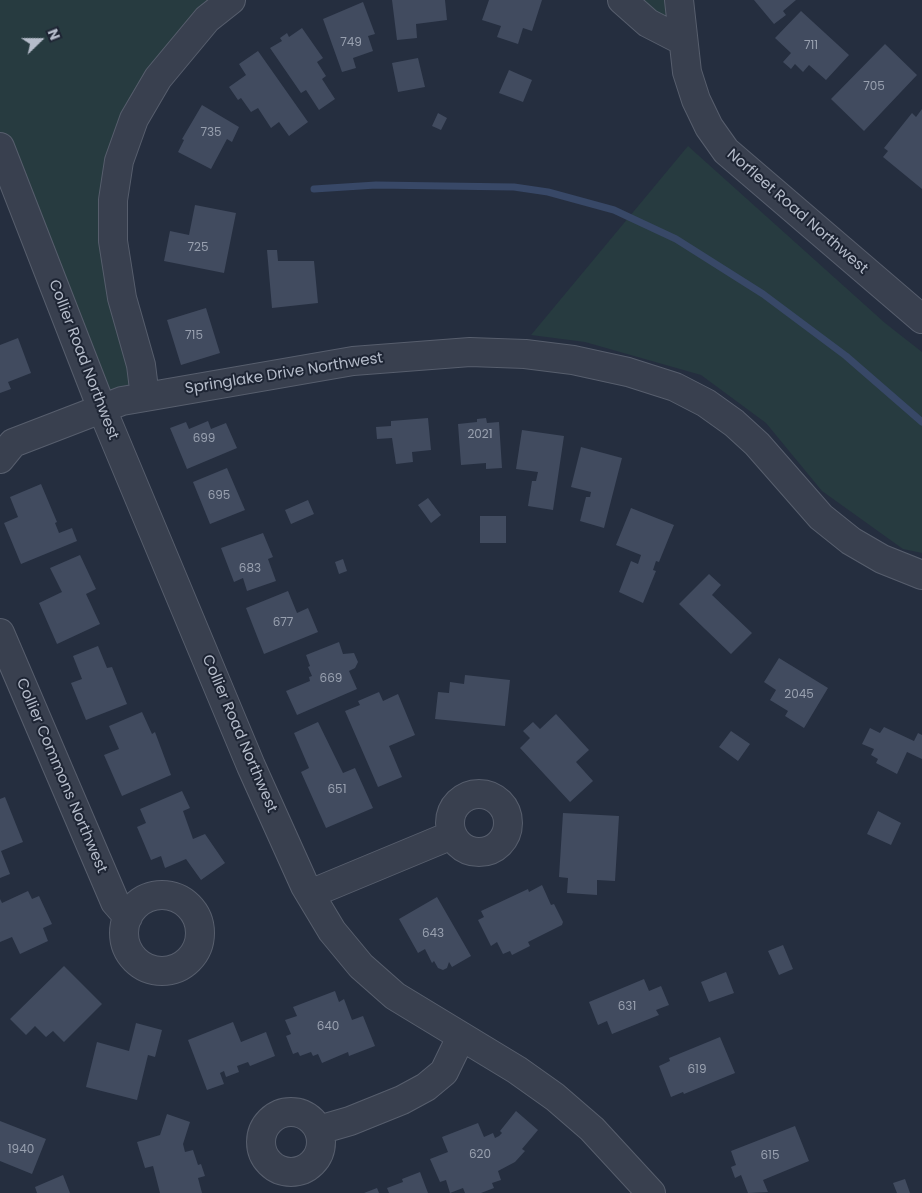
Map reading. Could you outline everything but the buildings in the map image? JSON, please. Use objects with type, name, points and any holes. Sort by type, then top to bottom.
[{"type":"street","points":[[145,397],[140,365],[122,298],[113,240],[113,200],[119,161],[134,119],[158,78],[206,20],[230,0]]},
{"type":"street","points":[[622,0],[648,23],[683,41]]},
{"type":"street","name":"Norfleet Road Northwest","points":[[679,0],[687,72],[696,100],[709,127],[726,150],[744,168],[922,319]]},
{"type":"street","name":"Collier Road Northwest","points":[[0,147],[102,409],[251,766],[310,894],[332,931],[361,966],[395,996],[517,1070],[555,1097],[592,1129],[651,1193]]},
{"type":"street","name":"Springlake Drive Northwest","points":[[102,409],[122,401],[353,361],[470,352],[554,358],[628,372],[675,387],[706,403],[734,423],[757,444],[821,517],[851,541],[882,559],[922,575]]},
{"type":"street","points":[[0,459],[13,443],[102,409]]},
{"type":"street","name":"Collier Commons Northwest","points":[[0,633],[115,902],[128,917]]},
{"type":"street","points":[[310,894],[452,835]]},
{"type":"street","points":[[319,1130],[350,1121],[402,1100],[426,1087],[444,1072],[461,1037]]},
{"type":"green space","points":[[0,0],[231,0],[158,78],[113,200],[145,397],[102,409],[0,147]]},
{"type":"green space","points":[[622,0],[679,0],[683,41]]},
{"type":"green space","points":[[688,146],[885,323],[922,352],[922,553],[903,549],[822,491],[766,423],[701,375],[585,342],[531,335]]},
{"type":"waterway","points":[[314,189],[376,185],[514,187],[548,192],[614,210],[676,239],[763,294],[846,356],[922,422]]}]
